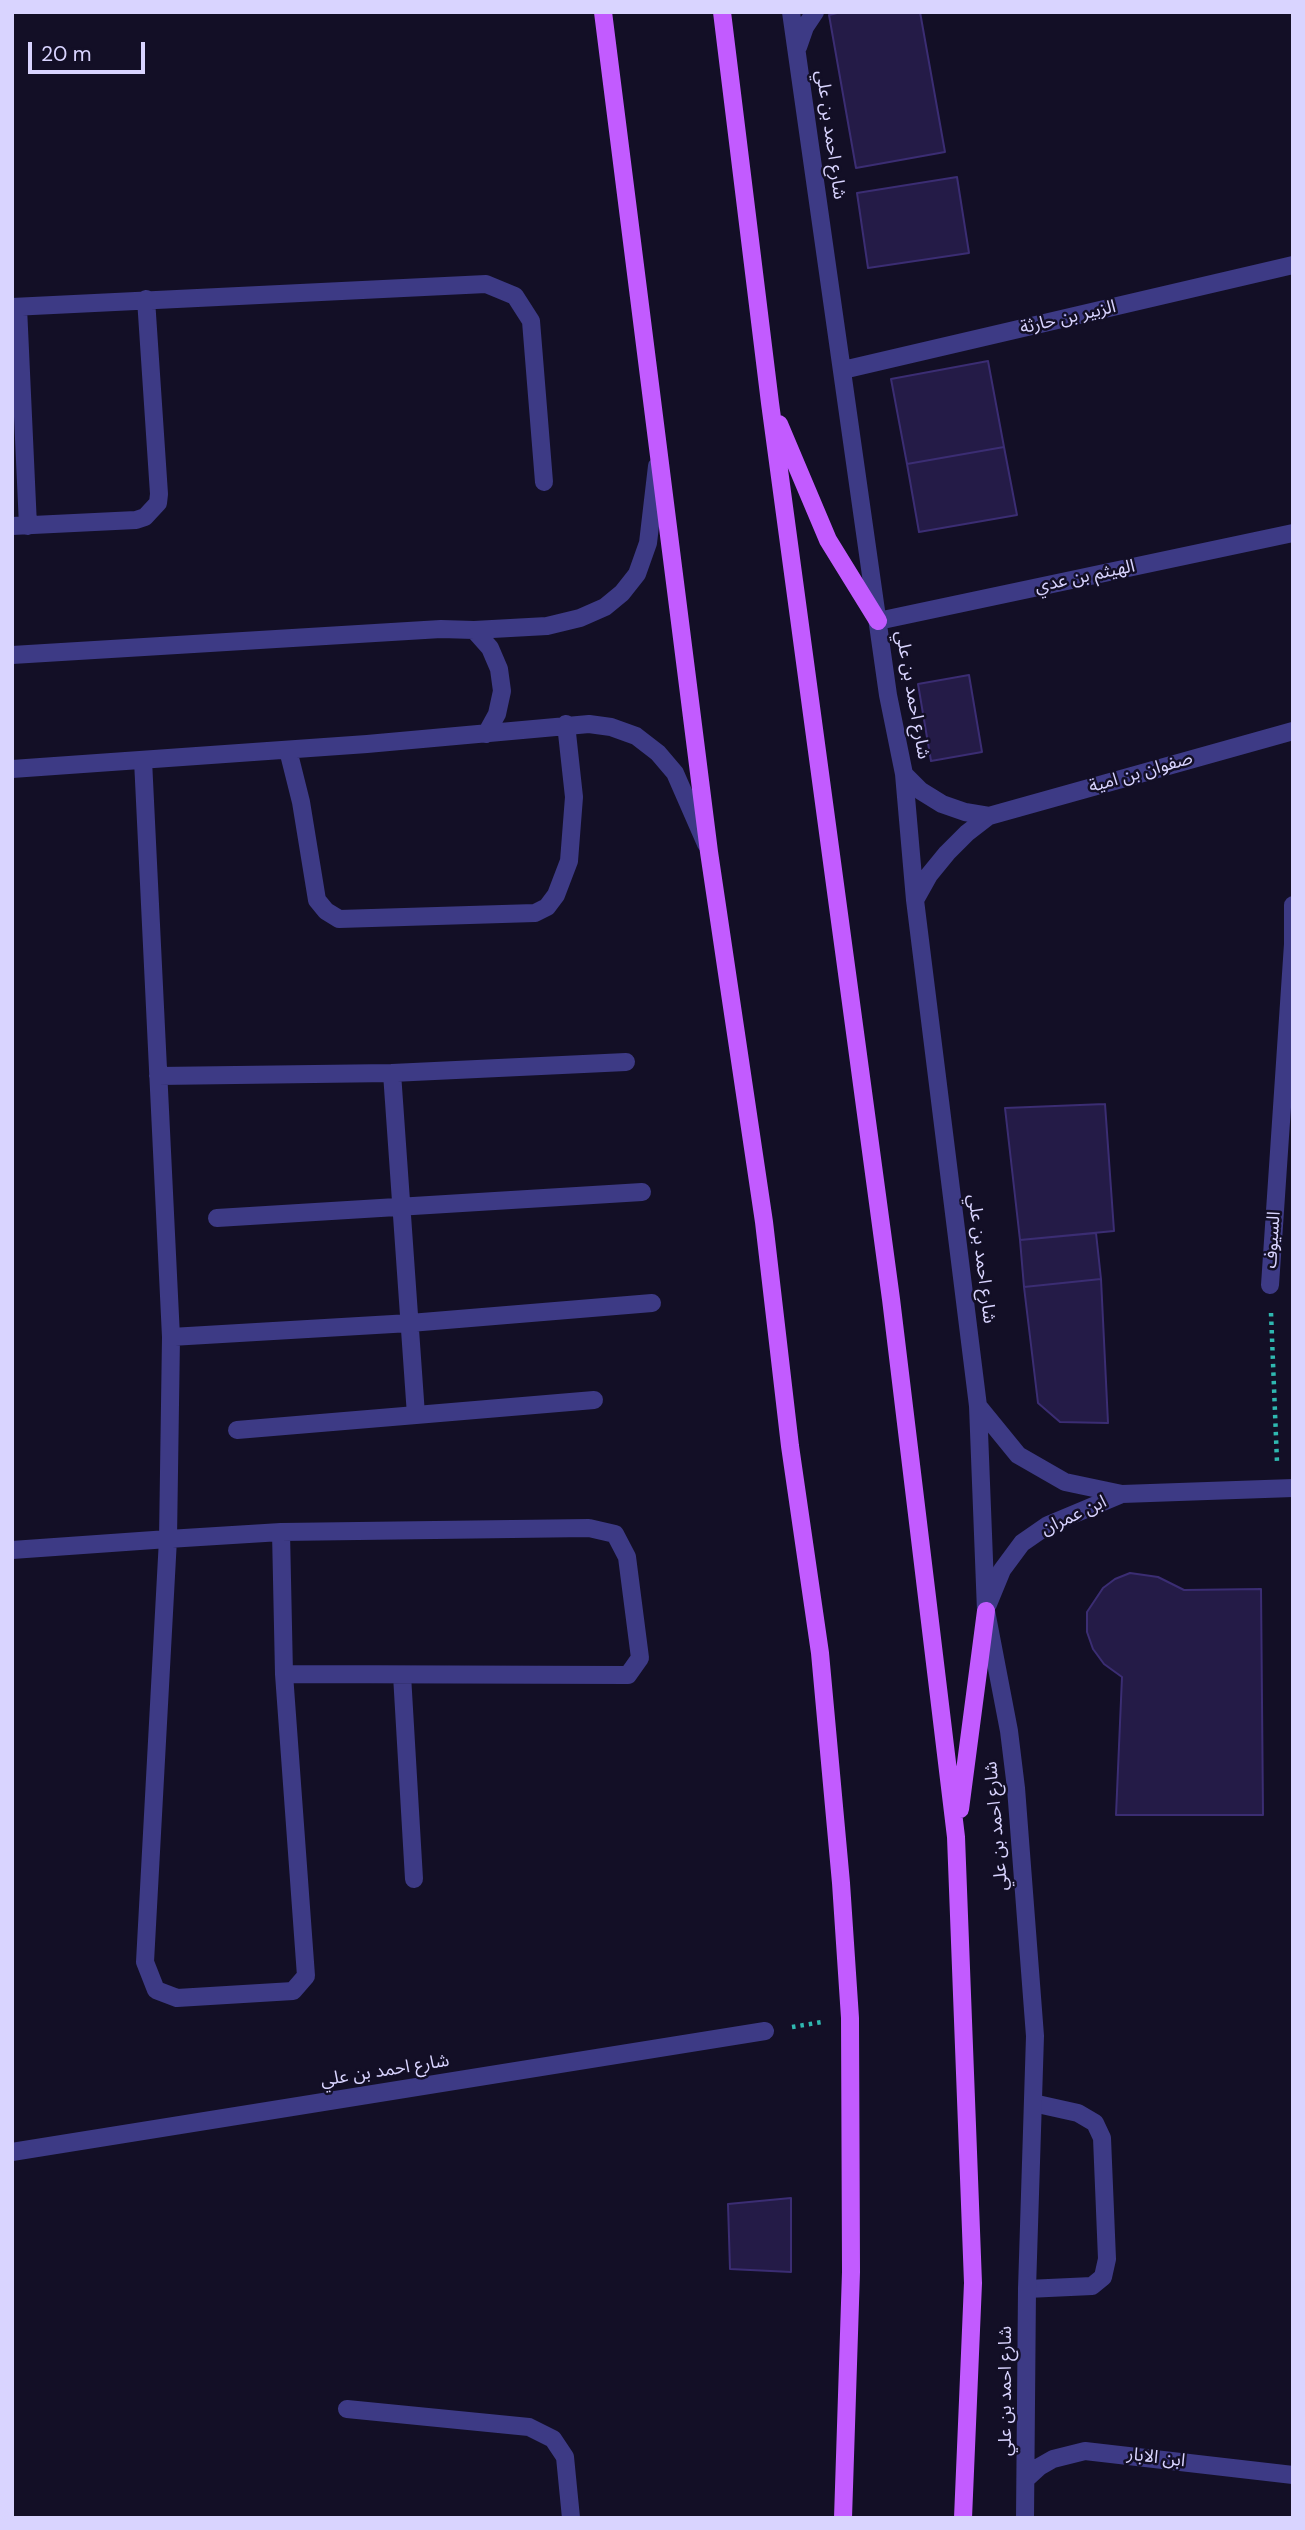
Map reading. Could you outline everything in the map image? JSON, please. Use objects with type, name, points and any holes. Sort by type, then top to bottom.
[{"type":"main road","points":[[603,12],[709,852],[764,1222],[790,1446],[820,1653],[850,2018],[851,2272],[843,2518]]},
{"type":"main road","name":"شارع احمد بن علي","points":[[722,12],[770,403],[889,1285],[956,1837],[973,2283],[963,2518]]},
{"type":"main road","points":[[770,403],[828,540],[878,621]]},
{"type":"main road","points":[[956,1837],[986,1611]]},
{"type":"street","name":"شارع احمد بن علي","points":[[791,12],[888,695],[904,774],[915,900],[978,1406],[986,1611],[1009,1731],[1016,1788],[1035,2036],[1027,2289],[1025,2518]]},
{"type":"street","points":[[796,50],[805,27],[815,12]]},
{"type":"street","name":"الزبير بن حارثة","points":[[843,370],[1293,265]]},
{"type":"street","points":[[146,299],[158,503],[145,517],[136,520],[20,526],[15,307],[146,299],[486,284],[515,296],[531,321],[544,482]]},
{"type":"street","points":[[12,655],[441,629],[474,631],[547,626],[580,618],[605,607],[622,593],[636,574],[648,543],[658,452]]},
{"type":"street","name":"الهيثم بن عدي","points":[[878,621],[1293,533]]},
{"type":"street","points":[[474,631],[489,648],[499,669],[502,691],[497,713],[486,734]]},
{"type":"street","points":[[288,750],[301,802],[317,901],[326,911],[339,919],[535,913],[547,907],[556,895],[569,861],[574,797],[566,724]]},
{"type":"street","points":[[12,769],[288,750],[589,724],[611,727],[636,736],[658,753],[675,773],[709,852]]},
{"type":"street","name":"صفوان بن امية","points":[[915,900],[929,875],[947,853],[989,816],[1293,731]]},
{"type":"street","points":[[143,760],[171,1337],[168,1538],[145,1962],[156,1990],[177,1998],[293,1992],[306,1976],[284,1674],[281,1532]]},
{"type":"street","name":"صفوان بن امية","points":[[904,774],[921,791],[942,804],[989,816]]},
{"type":"street","name":"السيوف","points":[[1270,1284],[1293,944],[1293,905]]},
{"type":"street","points":[[158,1076],[392,1073],[625,1062]]},
{"type":"street","points":[[392,1073],[416,1415]]},
{"type":"street","points":[[218,1218],[642,1192]]},
{"type":"street","points":[[171,1337],[410,1323],[652,1303]]},
{"type":"street","points":[[237,1430],[594,1400]]},
{"type":"street","name":"ابن عمران","points":[[978,1406],[1018,1455],[1066,1482],[1122,1494],[1285,1488]]},
{"type":"street","name":"ابن عمران","points":[[986,1611],[1002,1570],[1021,1543],[1048,1525],[1122,1494]]},
{"type":"street","points":[[12,1550],[281,1532],[589,1528],[615,1534],[627,1557],[640,1658],[628,1675],[284,1674]]},
{"type":"street","points":[[402,1675],[414,1880]]},
{"type":"street","name":"شارع احمد بن علي","points":[[12,2152],[765,2031]]},
{"type":"street","points":[[1027,2289],[1092,2286],[1103,2277],[1107,2259],[1102,2138],[1095,2123],[1078,2113],[1033,2103]]},
{"type":"street","points":[[347,2409],[529,2427],[553,2439],[565,2457],[570,2518]]},
{"type":"street","name":"ابن الابار","points":[[1027,2478],[1053,2459],[1084,2451],[1293,2474]]},
{"type":"path","points":[[1270,1284],[1285,1488]]},
{"type":"path","points":[[765,2031],[850,2018]]},
{"type":"building","points":[[841,12],[920,12],[945,152],[856,168],[829,15]]},
{"type":"building","points":[[957,177],[969,253],[868,268],[857,193]]},
{"type":"building","points":[[988,361],[1004,447],[907,464],[891,379]]},
{"type":"building","points":[[1004,447],[1017,515],[919,532],[907,464]]},
{"type":"building","points":[[969,675],[982,752],[931,761],[918,684]]},
{"type":"building","points":[[1105,1104],[1114,1231],[1020,1240],[1005,1108]]},
{"type":"building","points":[[1096,1233],[1101,1279],[1024,1287],[1020,1240]]},
{"type":"building","points":[[1101,1279],[1108,1423],[1060,1422],[1038,1403],[1024,1287]]},
{"type":"building","points":[[1130,1573],[1158,1577],[1184,1590],[1261,1589],[1263,1815],[1116,1815],[1122,1677],[1104,1664],[1093,1649],[1087,1632],[1087,1612],[1103,1588]]},
{"type":"building","points":[[791,2198],[791,2272],[730,2269],[728,2204]]}]
